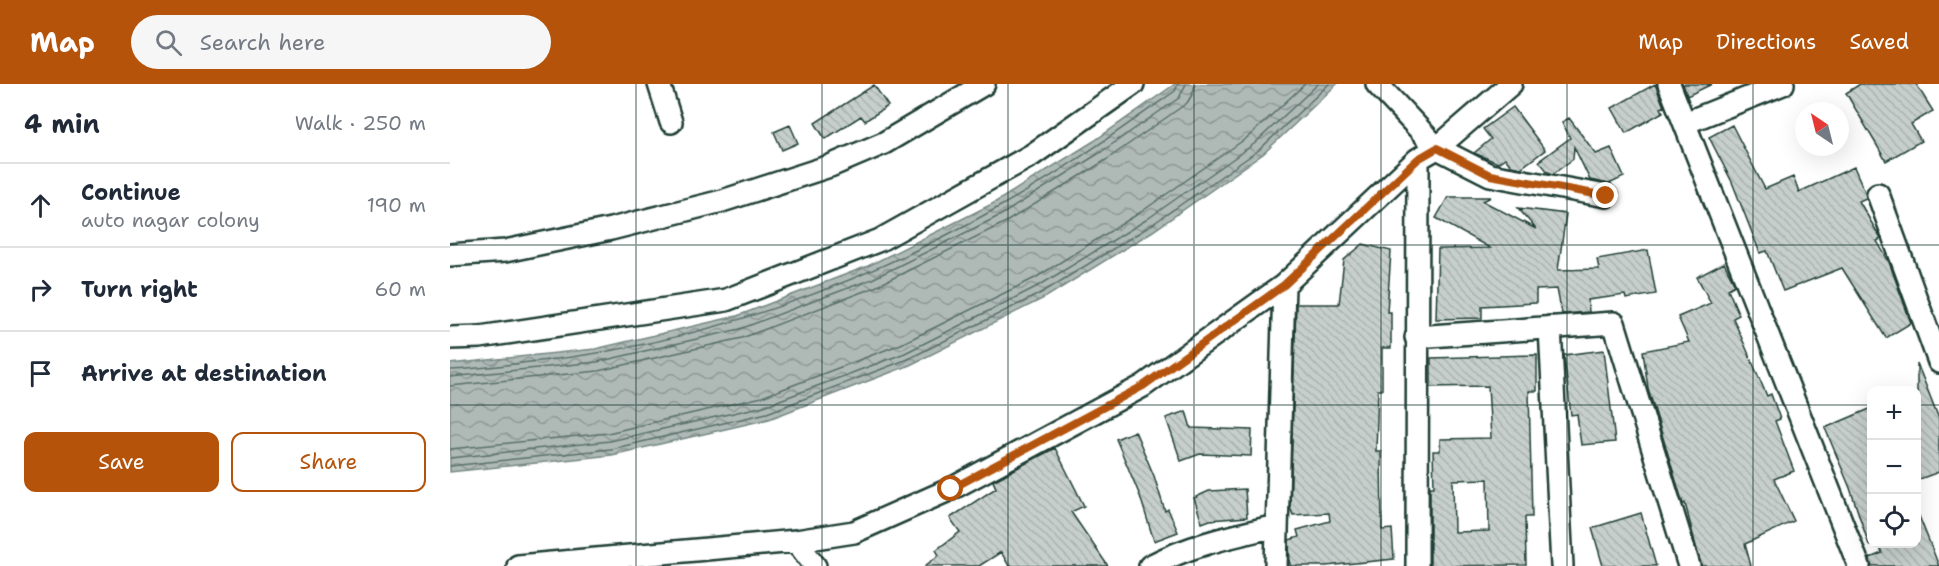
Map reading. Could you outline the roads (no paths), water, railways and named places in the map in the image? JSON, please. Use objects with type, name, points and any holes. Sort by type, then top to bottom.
[{"type":"street","points":[[659,84],[671,122]]},
{"type":"street","points":[[450,255],[505,251],[611,229],[722,201],[830,166],[884,143],[984,84]]},
{"type":"street","points":[[450,338],[480,337],[726,300],[880,240],[1032,155],[1133,84]]},
{"type":"street","points":[[518,566],[652,560],[854,532],[951,489],[1143,386],[1284,285],[1418,159],[1437,148],[1510,84]]},
{"type":"street","points":[[1669,84],[1859,566]]},
{"type":"street","points":[[1685,123],[1783,84]]},
{"type":"street","points":[[1379,85],[1437,148],[1490,175],[1606,196]]},
{"type":"street","points":[[1417,566],[1418,159]]},
{"type":"street","points":[[1878,194],[1939,362]]},
{"type":"street","points":[[1276,566],[1284,285]]},
{"type":"street","points":[[1416,337],[1614,323],[1689,566]]},
{"type":"street","points":[[1550,327],[1562,566]]},
{"type":"street","points":[[1150,566],[1173,554],[1208,542],[1276,526]]},
{"type":"street","points":[[796,541],[815,566]]},
{"type":"water","points":[[1175,84],[1337,84],[1263,154],[1153,231],[1046,297],[910,365],[769,419],[612,455],[450,472],[450,364],[595,349],[737,316],[868,266],[994,203],[1094,141]]}]
